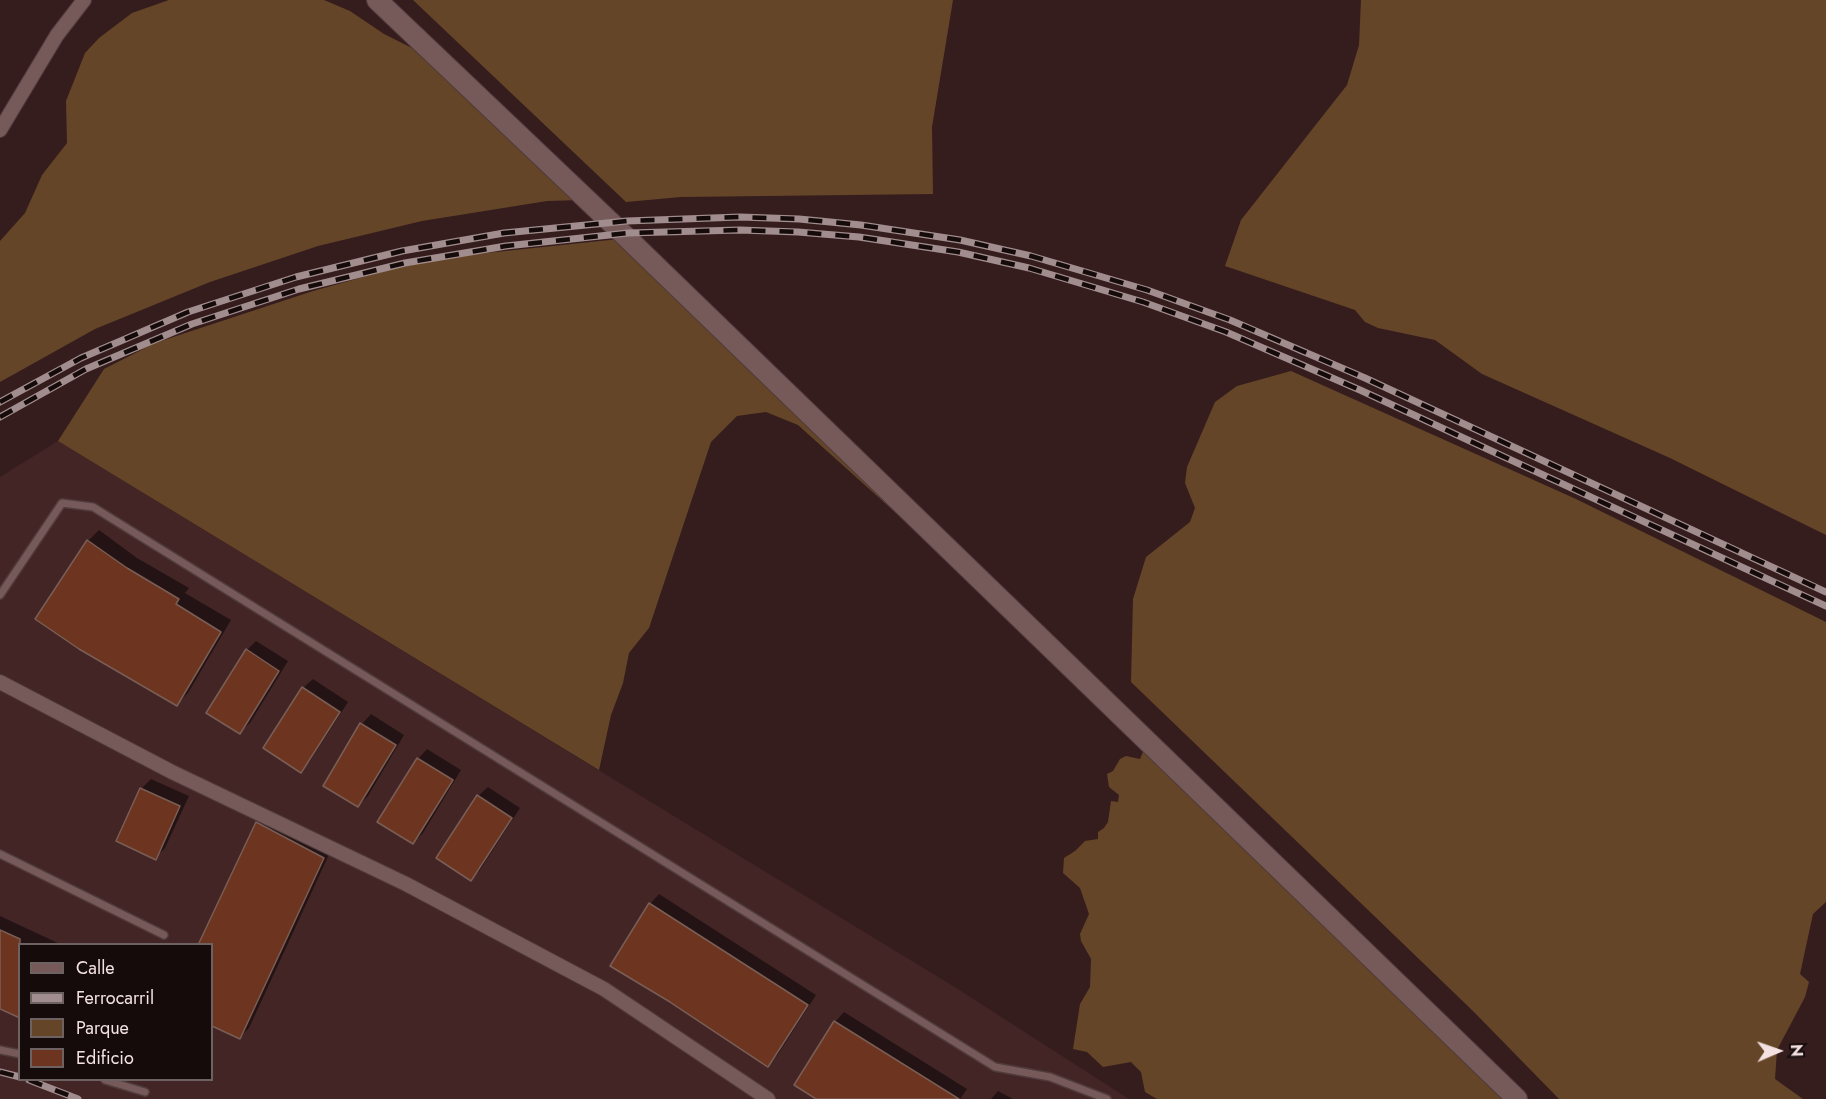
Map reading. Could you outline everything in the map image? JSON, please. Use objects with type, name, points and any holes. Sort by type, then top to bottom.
[{"type":"main road","points":[[377,0],[622,233],[1517,1099]]},
{"type":"street","points":[[0,130],[57,35],[84,0]]},
{"type":"street","points":[[0,682],[172,772],[406,884],[604,989],[768,1099]]},
{"type":"lane","points":[[0,595],[62,503],[93,507],[995,1067],[1050,1077],[1107,1099]]},
{"type":"lane","points":[[0,854],[164,935]]},
{"type":"lane","points":[[0,1050],[18,1054]]},
{"type":"lane","points":[[108,1081],[145,1092]]},
{"type":"shaded area","points":[[58,441],[953,986],[1129,1099],[0,1099],[0,477]]},
{"type":"green space","points":[[169,0],[324,0],[350,11],[384,34],[422,53],[581,200],[547,201],[422,221],[318,246],[210,282],[95,329],[0,382],[0,241],[25,213],[42,175],[67,143],[66,101],[85,53],[99,38],[132,13]]},
{"type":"green space","points":[[413,0],[953,0],[932,127],[933,194],[681,197],[626,202]]},
{"type":"green space","points":[[1361,0],[1826,0],[1826,535],[1670,458],[1482,374],[1435,340],[1378,328],[1365,322],[1355,310],[1225,266],[1241,220],[1347,85],[1359,45]]},
{"type":"green space","points":[[619,239],[935,548],[798,425],[766,412],[737,416],[711,442],[649,628],[629,653],[623,683],[611,715],[599,770],[58,441],[104,369],[155,343],[313,291],[392,269],[458,256]]},
{"type":"green space","points":[[1291,371],[1576,499],[1826,622],[1826,902],[1813,914],[1800,974],[1809,982],[1805,997],[1777,1050],[1775,1079],[1803,1099],[1559,1099],[1473,1011],[1131,682],[1133,599],[1146,557],[1190,522],[1195,508],[1185,483],[1187,467],[1215,402],[1237,386]]},
{"type":"green space","points":[[1145,747],[1513,1099],[1157,1099],[1145,1092],[1141,1072],[1131,1062],[1103,1067],[1087,1052],[1073,1049],[1080,1004],[1090,987],[1091,959],[1081,941],[1080,934],[1089,914],[1080,888],[1063,873],[1064,858],[1085,841],[1098,839],[1098,832],[1108,822],[1111,801],[1118,802],[1119,795],[1109,787],[1107,774],[1113,771],[1120,759],[1126,756],[1140,759]]},
{"type":"building","points":[[87,540],[127,568],[179,599],[176,604],[221,632],[177,706],[79,649],[35,619]]},
{"type":"building","points":[[246,649],[279,671],[240,734],[206,713]]},
{"type":"building","points":[[302,687],[340,712],[301,773],[263,748]]},
{"type":"building","points":[[360,723],[396,745],[358,807],[323,786]]},
{"type":"building","points":[[417,758],[453,780],[413,844],[377,822]]},
{"type":"building","points":[[140,788],[180,806],[156,860],[116,841]]},
{"type":"building","points":[[477,795],[512,818],[471,881],[436,858]]},
{"type":"building","points":[[256,822],[324,858],[240,1039],[213,1026],[213,943],[199,943]]},
{"type":"building","points":[[649,903],[808,1005],[768,1067],[670,1002],[610,966]]},
{"type":"building","points":[[0,930],[20,939],[20,943],[18,943],[18,1017],[0,1009]]},
{"type":"building","points":[[834,1021],[959,1099],[816,1099],[794,1085]]},
{"type":"railway","points":[[0,402],[81,358],[188,312],[296,277],[402,251],[504,233],[627,221],[740,217],[799,219],[861,225],[960,240],[1031,256],[1147,290],[1230,320],[1365,378],[1826,592]]},
{"type":"railway","points":[[0,417],[86,369],[192,324],[299,289],[405,263],[506,246],[628,233],[740,230],[859,237],[958,252],[1029,268],[1143,302],[1226,332],[1360,390],[1826,606]]},
{"type":"railway","points":[[0,1072],[18,1076]]},
{"type":"railway","points":[[32,1081],[78,1099]]}]
